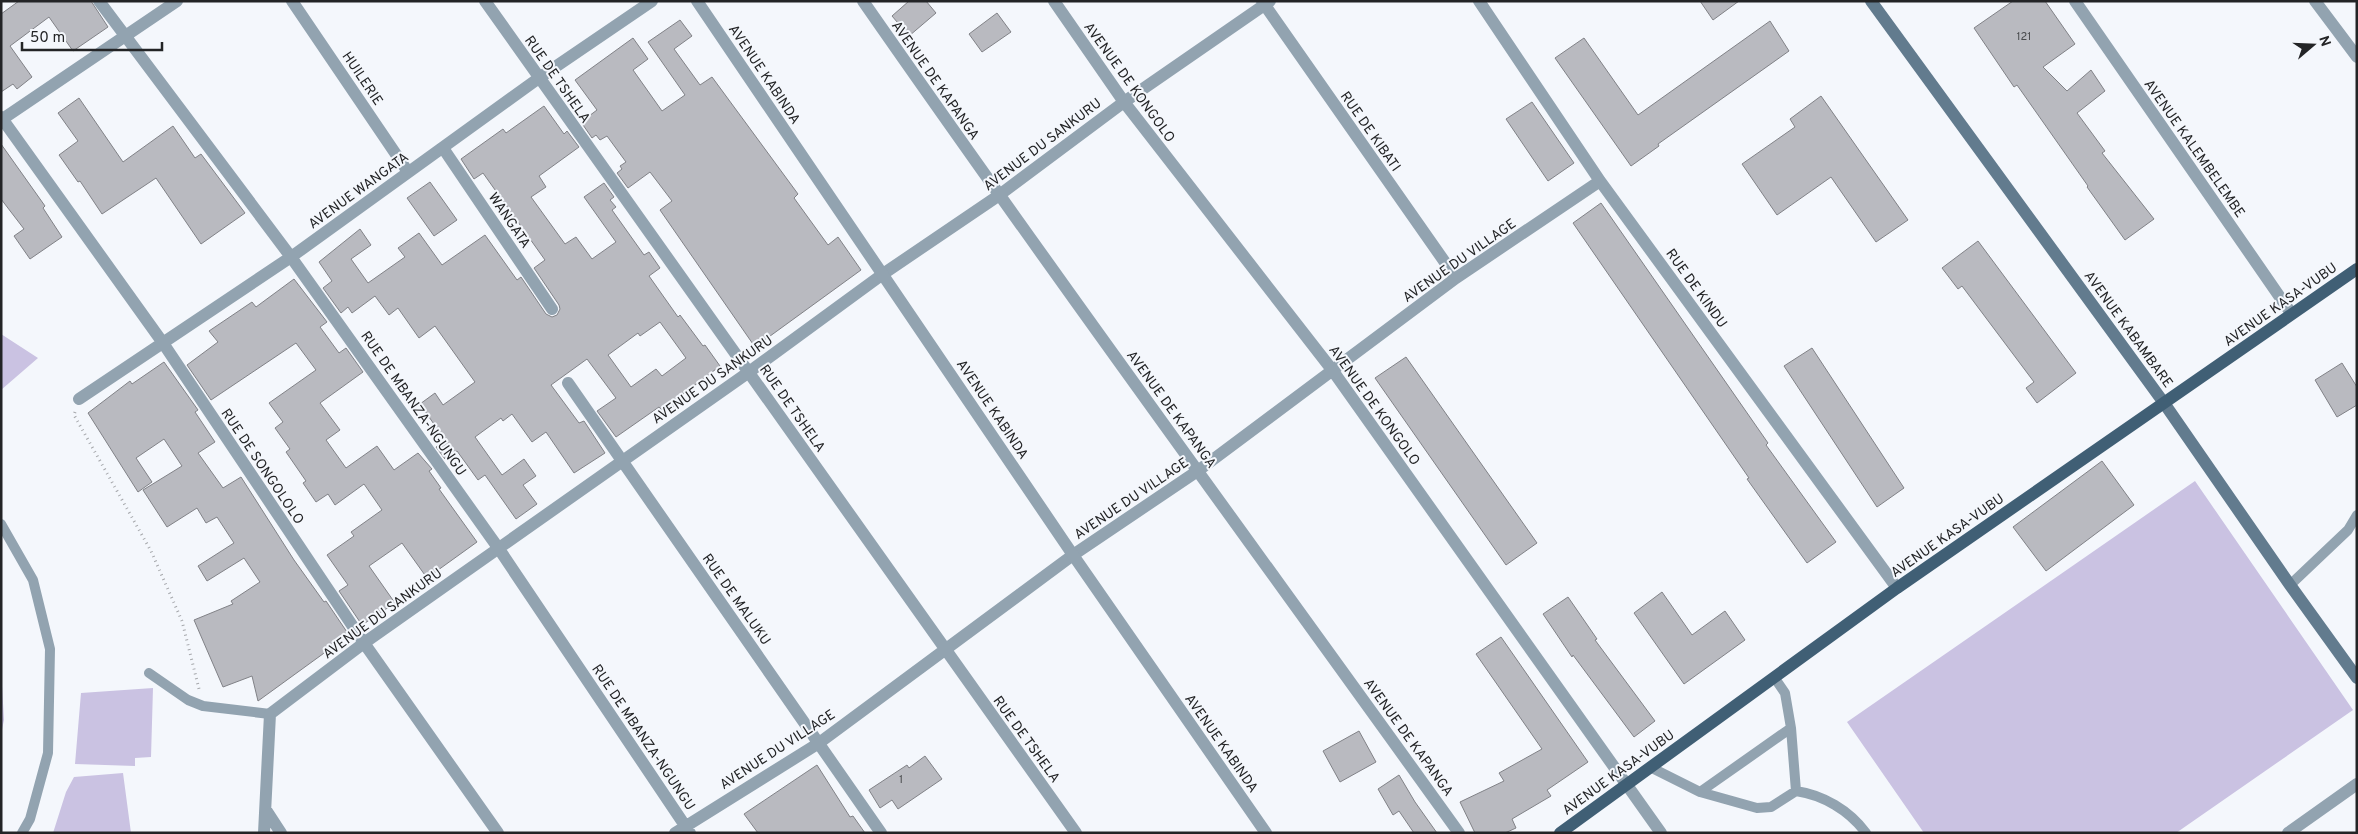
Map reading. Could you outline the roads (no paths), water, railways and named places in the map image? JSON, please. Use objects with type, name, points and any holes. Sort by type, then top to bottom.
[{"type":"main road","name":"AVENUE KABAMBARE","points":[[1872,1],[2164,403],[2357,678]]},
{"type":"main road","name":"AVENUE KASA-VUBU","points":[[1560,833],[1897,588],[2357,269]]},
{"type":"street","name":"RUE DE MBANZA-NGUNGU","points":[[99,1],[292,257],[499,549],[684,830]]},
{"type":"street","points":[[2,119],[177,1]]},
{"type":"street","name":"HUILERIE","points":[[292,1],[408,172]]},
{"type":"street","name":"RUE DE TSHELA","points":[[486,1],[1076,833]]},
{"type":"street","name":"AVENUE WANGATA","points":[[79,400],[292,257],[539,78],[652,1]]},
{"type":"street","name":"AVENUE KABINDA","points":[[697,1],[1073,555],[1266,833]]},
{"type":"street","name":"AVENUE DE KAPANGA","points":[[863,1],[998,196],[1199,470],[1459,833]]},
{"type":"street","name":"AVENUE DE KONGOLO","points":[[1054,1],[1124,102],[1333,371],[1661,833]]},
{"type":"street","name":"RUE DE KINDU","points":[[1479,1],[1600,181],[1897,588]]},
{"type":"street","name":"AVENUE KALEMBELEMBE","points":[[2075,1],[2291,313]]},
{"type":"street","points":[[2315,1],[2357,57]]},
{"type":"street","name":"AVENUE DU SANKURU","points":[[270,714],[364,643],[749,372],[883,274],[998,196],[1124,102],[1266,2]]},
{"type":"street","name":"RUE DE KIBATI","points":[[1266,2],[1456,278]]},
{"type":"street","name":"RUE DE SONGOLOLO","points":[[2,119],[163,343],[364,643],[498,833]]},
{"type":"street","name":"WANGATA","points":[[443,148],[552,309]]},
{"type":"street","name":"AVENUE DU VILLAGE","points":[[684,830],[819,743],[1073,555],[1199,470],[1456,278],[1600,181]]},
{"type":"street","name":"RUE DE MALUKU","points":[[568,383],[881,833]]},
{"type":"street","points":[[264,833],[270,714]]},
{"type":"street","points":[[2288,833],[2357,784]]},
{"type":"street","points":[[266,810],[281,833]]},
{"type":"lane","points":[[2290,585],[2348,530],[2357,515]]},
{"type":"lane","points":[[1,524],[33,580],[50,648],[48,753],[30,820],[22,833]]},
{"type":"lane","points":[[149,673],[188,700],[203,706],[270,714]]},
{"type":"lane","points":[[1774,677],[1784,693],[1791,728],[1796,791]]},
{"type":"lane","points":[[1700,792],[1791,728]]},
{"type":"lane","points":[[1650,767],[1700,792],[1757,808],[1771,807],[1796,791],[1813,794],[1832,802],[1866,833]]}]
